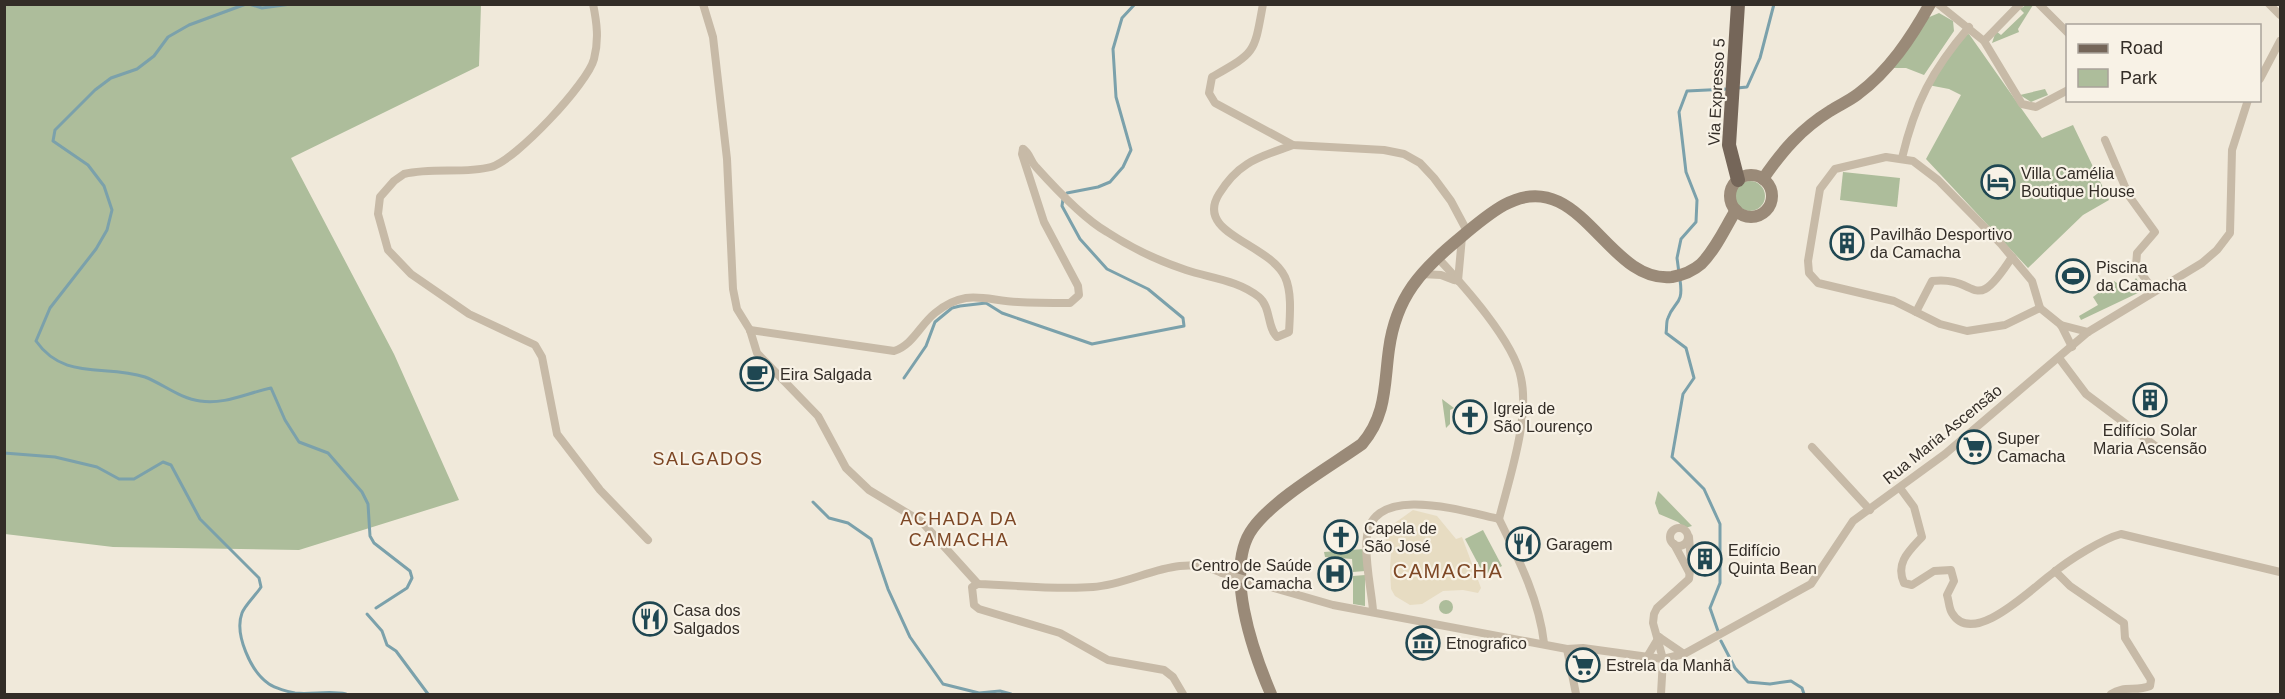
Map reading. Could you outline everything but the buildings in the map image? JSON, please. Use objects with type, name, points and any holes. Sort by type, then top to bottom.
[{"type":"main road","name":"Via Expresso 5","points":[[1738,4],[1729,145],[1738,180]]},
{"type":"main road","points":[[1762,179],[1788,143],[1830,111],[1859,94],[1893,61],[1930,4]]},
{"type":"main road","points":[[1751,176],[1762,179],[1771,189],[1769,207],[1753,217],[1736,210],[1730,196],[1738,180],[1751,176]]},
{"type":"main road","points":[[1271,694],[1257,656],[1241,587],[1240,565],[1245,544],[1255,525],[1271,509],[1362,444],[1372,431],[1383,404],[1393,327],[1409,288],[1421,273],[1465,234],[1508,203],[1527,198],[1554,201],[1576,212],[1629,264],[1651,275],[1675,276],[1700,265],[1711,253],[1736,210]]},
{"type":"street","points":[[593,4],[597,44],[594,62],[585,77],[522,148],[508,160],[491,167],[404,174],[380,197],[378,214],[388,250],[411,274],[469,314],[534,345],[542,357],[557,434],[600,490],[648,540]]},
{"type":"street","points":[[703,4],[713,37],[727,159],[733,289],[737,309],[750,330],[757,353],[818,416],[846,468],[869,490],[922,522],[978,584],[972,586],[971,596],[974,605],[979,609],[1060,633],[1108,660],[1164,670],[1173,677],[1183,694]]},
{"type":"street","points":[[1263,4],[1255,46],[1244,59],[1212,77],[1209,93],[1215,103],[1293,145]]},
{"type":"street","points":[[1938,4],[1984,41],[2022,104],[2036,107],[2066,91]]},
{"type":"street","points":[[1984,41],[2020,4]]},
{"type":"street","points":[[2039,4],[2066,32]]},
{"type":"street","points":[[2269,4],[2280,15]]},
{"type":"street","points":[[1902,158],[1924,88],[1969,27]]},
{"type":"street","points":[[2261,75],[2280,41]]},
{"type":"street","name":"Rua Maria Ascensão","points":[[978,584],[1095,587],[1118,584],[1152,570],[1194,564],[1209,566],[1222,573],[1324,603],[1373,610],[1567,649],[1583,648],[1663,659],[1684,654],[1703,646],[1811,584],[1822,571],[1845,529],[1961,441],[2088,332],[2202,263],[2217,250],[2230,233],[2232,150],[2247,102]]},
{"type":"street","points":[[2105,140],[2129,196],[2155,232],[2137,253],[2136,266],[2154,291]]},
{"type":"street","points":[[750,330],[894,351],[908,344],[933,314],[955,300],[976,296],[1017,302],[1070,303],[1075,300],[1080,291],[1044,222],[1022,154],[1023,149],[1028,153],[1034,165],[1087,218],[1106,232],[1184,269],[1239,285],[1260,297],[1269,314],[1273,333],[1281,337],[1288,332],[1289,326],[1285,277],[1270,257],[1218,226],[1214,202],[1225,184],[1239,168],[1254,158],[1293,145],[1384,150],[1404,154],[1420,163],[1434,178],[1465,234],[1458,281]]},
{"type":"street","points":[[2040,308],[2005,325],[1978,330],[1951,328],[1885,299],[1818,283],[1809,273],[1808,261],[1820,189],[1835,169],[1867,160],[1902,158],[1913,161],[1938,180],[2012,257],[2032,281],[2040,308],[2061,326],[2072,347]]},
{"type":"street","points":[[1437,257],[1503,339],[1514,356],[1521,377],[1523,391],[1520,424],[1499,519],[1528,584],[1542,627],[1544,643]]},
{"type":"street","points":[[1916,312],[1932,281],[1942,280],[1976,291],[1984,290],[1997,280],[2012,257]]},
{"type":"street","points":[[1421,273],[1441,275],[1458,281]]},
{"type":"street","points":[[2061,326],[2088,332]]},
{"type":"street","points":[[2059,358],[2086,394],[2162,451]]},
{"type":"street","points":[[1812,447],[1870,510]]},
{"type":"street","points":[[1900,488],[1914,507],[1922,537],[1905,556],[1900,575],[1904,583],[1912,585],[1934,571],[1951,570],[1954,581],[1947,595],[1952,614],[1963,621],[1977,624],[1997,617],[2055,571],[2116,536],[2128,534],[2280,572]]},
{"type":"street","points":[[1373,610],[1366,537],[1370,524],[1380,513],[1396,506],[1412,503],[1499,519]]},
{"type":"street","points":[[1661,694],[1663,659],[1659,637],[1653,623],[1657,608],[1678,591],[1690,575],[1689,537],[1685,529],[1675,528],[1670,536],[1690,575]]},
{"type":"street","points":[[1674,544],[1683,545],[1689,537]]},
{"type":"street","points":[[2055,571],[2070,586],[2124,623],[2125,638],[2151,680],[2150,686],[2145,688],[2121,687],[2111,694]]},
{"type":"street","points":[[1659,637],[1684,654]]},
{"type":"street","points":[[1647,657],[1659,637]]},
{"type":"street","points":[[1567,649],[1576,694]]},
{"type":"green space","points":[[5,4],[481,5],[479,66],[291,158],[394,354],[459,500],[299,550],[113,547],[5,534]]},
{"type":"green space","points":[[2026,5],[2033,5],[2018,29],[2019,32],[1992,43],[1996,31],[2001,35],[2024,13],[2020,9]]},
{"type":"green space","points":[[1939,13],[1953,21],[1954,31],[1924,75],[1906,68],[1889,68],[1927,18]]},
{"type":"green space","points":[[1969,34],[2042,138],[2073,125],[2109,200],[2083,215],[2028,268],[1926,159],[1961,95],[1949,89],[1928,85],[1964,35]]},
{"type":"green space","points":[[2045,89],[2048,95],[2031,102],[2020,95]]},
{"type":"green space","points":[[1843,172],[1900,178],[1897,207],[1840,200]]},
{"type":"green space","points":[[1750,181],[1761,185],[1765,196],[1761,207],[1750,211],[1739,207],[1735,196],[1739,185]]},
{"type":"green space","points":[[2136,278],[2142,286],[2140,292],[2081,320],[2079,316],[2098,305],[2093,297],[2114,281],[2127,290]]},
{"type":"green space","points":[[1442,399],[1454,408],[1450,410],[1450,424],[1446,428]]},
{"type":"green space","points":[[1658,491],[1692,526],[1685,528],[1678,522],[1659,514],[1655,503]]},
{"type":"green space","points":[[1483,530],[1502,566],[1484,575],[1465,539]]},
{"type":"green space","points":[[1364,549],[1365,571],[1353,572],[1352,559],[1325,557],[1324,552]]},
{"type":"green space","points":[[1365,575],[1365,606],[1353,604],[1353,576]]},
{"type":"green space","points":[[1443,600],[1449,600],[1453,607],[1449,614],[1443,614],[1439,610],[1439,604]]},
{"type":"shaded area","points":[[1413,510],[1437,516],[1456,539],[1462,537],[1481,588],[1478,593],[1463,590],[1443,591],[1422,604],[1410,605],[1395,596],[1391,589],[1391,553],[1384,536],[1385,530]]},
{"type":"waterway","points":[[246,4],[189,25],[168,37],[154,56],[137,69],[111,78],[95,90],[55,130],[53,141],[88,165],[104,186],[112,210],[107,230],[96,249],[50,308],[36,341],[59,362],[72,367],[130,373],[145,377],[193,400],[218,401],[271,388],[285,420],[299,442],[328,453],[362,492],[368,504],[370,536],[374,543],[410,571],[412,578],[407,588],[376,608]]},
{"type":"waterway","points":[[249,4],[262,8],[291,4]]},
{"type":"waterway","points":[[1067,193],[1098,187],[1110,182],[1123,167],[1131,150],[1116,97],[1113,49],[1122,18],[1135,4]]},
{"type":"waterway","points":[[1737,88],[1747,87],[1760,58],[1774,4]]},
{"type":"waterway","points":[[1679,273],[1677,258],[1681,239],[1696,222],[1697,200],[1686,172],[1679,112],[1687,91],[1728,89]]},
{"type":"waterway","points":[[904,378],[926,346],[935,322],[952,308],[960,306],[986,303],[1002,313],[1092,344],[1184,326],[1183,318],[1148,289],[1107,269],[1080,239],[1062,206],[1063,199]]},
{"type":"waterway","points":[[1680,280],[1680,299],[1667,319],[1666,333],[1686,348],[1694,378],[1683,394],[1672,457],[1704,489],[1720,524],[1720,583],[1710,608],[1718,631]]},
{"type":"waterway","points":[[4,453],[55,457],[97,467],[119,479],[134,479],[163,462],[171,465],[200,519],[259,578],[261,587],[243,610],[240,622],[242,642],[256,671],[269,684],[289,692],[346,694]]},
{"type":"waterway","points":[[813,502],[829,518],[848,523],[871,539],[888,589],[910,637],[943,684],[979,693],[1000,691],[1011,694]]},
{"type":"waterway","points":[[367,614],[382,631],[387,645],[396,651],[428,694]]},
{"type":"waterway","points":[[1721,641],[1735,668],[1748,682],[1770,684],[1791,681],[1802,688],[1804,694]]},
{"type":"place","name":"Villa Camélia Boutique House","points":[[1998,182]]},
{"type":"place","name":"Pavilhão Desportivo da Camacha","points":[[1847,243]]},
{"type":"place","name":"Piscina da Camacha","points":[[2073,276]]},
{"type":"place","name":"Eira Salgada","points":[[757,374]]},
{"type":"place","name":"Edifício Solar Maria Ascensão","points":[[2150,400]]},
{"type":"place","name":"Igreja de São Lourenço","points":[[1470,417]]},
{"type":"place","name":"Super Camacha","points":[[1974,447]]},
{"type":"place","name":"Capela de São José","points":[[1341,537]]},
{"type":"place","name":"Garagem","points":[[1523,544]]},
{"type":"place","name":"Edifício Quinta Bean","points":[[1705,559]]},
{"type":"place","name":"Centro de Saúde de Camacha","points":[[1335,574]]},
{"type":"place","name":"Casa dos Salgados","points":[[650,619]]},
{"type":"place","name":"Etnografico","points":[[1423,643]]},
{"type":"place","name":"Estrela da Manhã","points":[[1583,665]]},
{"type":"district","name":"SALGADOS","points":[[708,459]]},
{"type":"district","name":"ACHADA DA CAMACHA","points":[[959,529]]},
{"type":"district","name":"CAMACHA","points":[[1448,571]]}]
